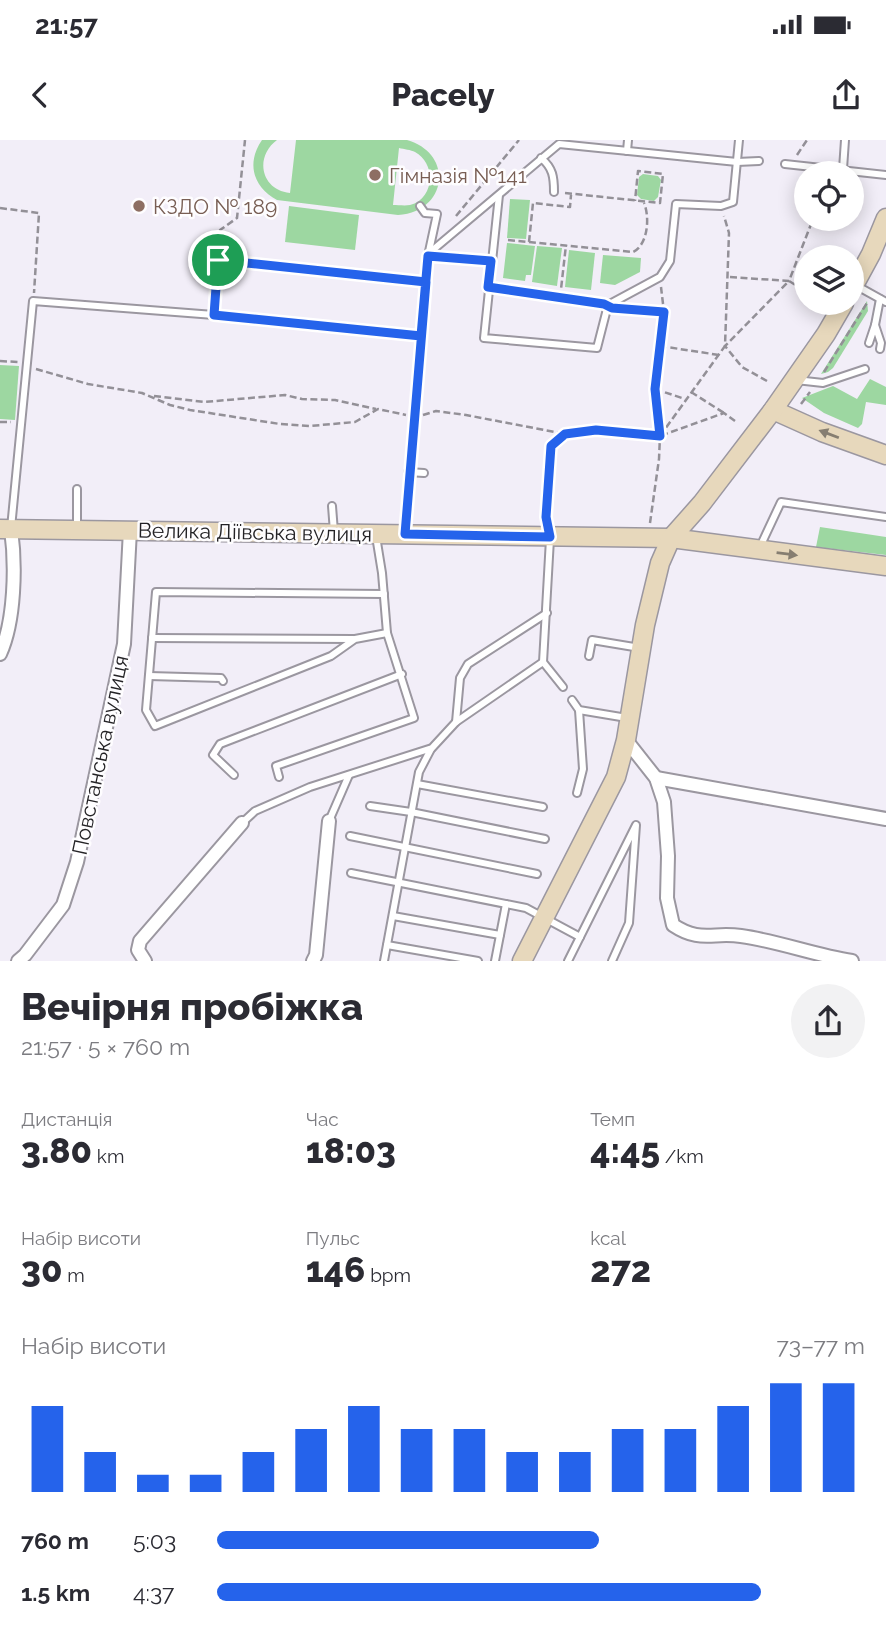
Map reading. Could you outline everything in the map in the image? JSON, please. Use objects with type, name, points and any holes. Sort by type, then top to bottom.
[{"type":"street","points":[[864,268],[886,218]]},
{"type":"street","points":[[522,961],[617,777],[660,563],[671,538],[702,503],[772,410],[836,315]]},
{"type":"street","points":[[772,410],[822,432],[886,455]]},
{"type":"street","points":[[0,654],[7,638],[14,553],[5,529]]},
{"type":"street","name":"Велика Діївська вулиця","points":[[5,529],[671,538],[886,566]]},
{"type":"street","name":"Повстанська вулиця","points":[[18,961],[63,905],[77,862],[124,644],[130,530]]},
{"type":"street","points":[[626,740],[656,778],[664,802],[667,898],[673,925],[687,934],[740,936],[820,959],[852,961]]},
{"type":"street","points":[[656,778],[886,819]]},
{"type":"street","points":[[313,961],[316,955],[328,821]]},
{"type":"street","points":[[145,961],[138,950],[140,941],[242,823]]},
{"type":"lane","points":[[627,151],[628,140]]},
{"type":"lane","points":[[499,195],[484,338],[597,348],[608,305],[660,276],[670,261],[676,204],[721,206],[733,202],[738,140]]},
{"type":"lane","points":[[844,161],[845,140]]},
{"type":"lane","points":[[428,255],[559,142],[737,162],[759,161]]},
{"type":"lane","points":[[541,158],[550,165],[554,176],[554,192]]},
{"type":"lane","points":[[788,164],[794,165]]},
{"type":"lane","points":[[864,172],[886,175]]},
{"type":"lane","points":[[405,534],[408,472],[428,255],[437,214],[425,213],[420,206]]},
{"type":"lane","points":[[864,291],[883,301],[869,342]]},
{"type":"lane","points":[[5,529],[33,300],[421,336]]},
{"type":"lane","points":[[875,325],[881,342],[880,349]]},
{"type":"lane","points":[[852,373],[855,363]]},
{"type":"lane","points":[[794,380],[817,384],[865,369]]},
{"type":"lane","points":[[408,472],[424,473]]},
{"type":"lane","points":[[77,489],[77,530]]},
{"type":"lane","points":[[758,550],[780,502],[886,517]]},
{"type":"lane","points":[[332,506],[334,534]]},
{"type":"lane","points":[[279,777],[276,766],[415,718],[387,633],[376,534]]},
{"type":"lane","points":[[550,537],[543,662],[563,687]]},
{"type":"lane","points":[[355,639],[331,656],[155,726],[146,710],[156,592],[384,594]]},
{"type":"lane","points":[[456,722],[460,678],[468,663],[547,612]]},
{"type":"lane","points":[[152,638],[355,639],[387,633]]},
{"type":"lane","points":[[589,656],[592,640],[641,649]]},
{"type":"lane","points":[[384,961],[419,772],[432,748],[456,722],[543,662]]},
{"type":"lane","points":[[234,775],[213,755],[220,744],[402,674]]},
{"type":"lane","points":[[149,676],[220,678],[223,681]]},
{"type":"lane","points":[[572,700],[579,710],[583,769],[577,793]]},
{"type":"lane","points":[[579,710],[630,718]]},
{"type":"lane","points":[[242,823],[255,811],[310,787],[432,748]]},
{"type":"lane","points":[[328,821],[350,774]]},
{"type":"lane","points":[[417,784],[543,807]]},
{"type":"lane","points":[[370,806],[545,839]]},
{"type":"lane","points":[[568,961],[636,825],[629,923],[612,961]]},
{"type":"lane","points":[[350,836],[537,874]]},
{"type":"lane","points":[[351,873],[526,908],[580,937]]},
{"type":"lane","points":[[495,961],[506,904]]},
{"type":"lane","points":[[393,916],[500,935]]},
{"type":"lane","points":[[387,945],[478,961]]},
{"type":"path","points":[[214,315],[220,230],[237,218],[245,140]]},
{"type":"path","points":[[434,232],[450,223],[519,140]]},
{"type":"path","points":[[788,164],[807,140]]},
{"type":"path","points":[[554,192],[635,201],[660,203],[663,174],[638,172],[635,201]]},
{"type":"path","points":[[528,242],[533,203],[570,207],[571,194]]},
{"type":"path","points":[[508,240],[634,252],[645,242],[647,211],[643,201]]},
{"type":"path","points":[[721,206],[729,233],[725,346],[741,367],[767,381]]},
{"type":"path","points":[[0,208],[39,213],[33,300]]},
{"type":"path","points":[[660,436],[725,346],[789,281],[808,231]]},
{"type":"path","points":[[560,298],[566,245]]},
{"type":"path","points":[[428,255],[491,261]]},
{"type":"path","points":[[218,260],[426,282]]},
{"type":"path","points":[[645,531],[652,520],[660,436],[655,389],[664,312],[660,276]]},
{"type":"path","points":[[729,277],[789,281],[794,284]]},
{"type":"path","points":[[488,287],[608,305],[612,308],[664,312]]},
{"type":"path","points":[[801,404],[817,384],[872,295]]},
{"type":"path","points":[[660,346],[719,355]]},
{"type":"path","points":[[0,360],[27,363],[34,369],[88,384],[151,396],[204,402],[285,395],[302,399],[335,400],[413,417],[436,411],[504,420],[533,429],[565,434],[596,430],[660,436],[724,413]]},
{"type":"path","points":[[655,389],[686,400]]},
{"type":"path","points":[[691,392],[734,421]]},
{"type":"path","points":[[151,396],[190,410],[300,425],[355,422],[378,409]]},
{"type":"path","points":[[550,537],[546,517],[549,456],[551,446],[565,434]]},
{"type":"green space","points":[[262,140],[277,140],[265,155],[264,172],[272,186],[290,193],[296,140],[407,140],[422,147],[433,157],[439,182],[435,194],[427,204],[398,215],[277,200],[257,181],[253,166]],"holes":[[[399,148],[413,151],[422,157],[429,172],[430,181],[424,196],[408,205],[393,205]]]},
{"type":"green space","points":[[643,174],[658,176],[661,180],[658,197],[654,201],[641,199],[637,195],[639,177]]},
{"type":"green space","points":[[510,199],[530,200],[526,239],[507,238]]},
{"type":"green space","points":[[289,206],[359,215],[355,250],[285,242]]},
{"type":"green space","points":[[507,243],[535,246],[531,275],[526,275],[525,281],[503,278]]},
{"type":"green space","points":[[537,246],[562,248],[557,286],[532,282]]},
{"type":"green space","points":[[569,250],[595,253],[591,290],[565,287]]},
{"type":"green space","points":[[603,255],[641,258],[640,272],[615,285],[600,283]]},
{"type":"green space","points":[[867,301],[868,311],[833,368],[821,374],[858,315],[864,315]]},
{"type":"green space","points":[[0,365],[19,366],[15,420],[0,419]]},
{"type":"green space","points":[[870,379],[886,387],[886,405],[866,402],[862,424],[858,428],[824,413],[802,398],[833,386],[857,399]]},
{"type":"green space","points":[[820,527],[886,537],[886,555],[816,547]]},
{"type":"place","name":"Гімназія №141","points":[[375,175]]},
{"type":"place","name":"КЗДО № 189","points":[[139,206]]},
{"type":"route","points":[[218,260],[214,315],[421,336],[428,256],[491,261],[488,287],[604,304],[612,308],[664,312],[655,389],[660,436],[596,430],[565,434],[551,446],[546,517],[550,537],[405,534],[408,472],[413,417],[421,336],[426,282],[218,260]]}]
